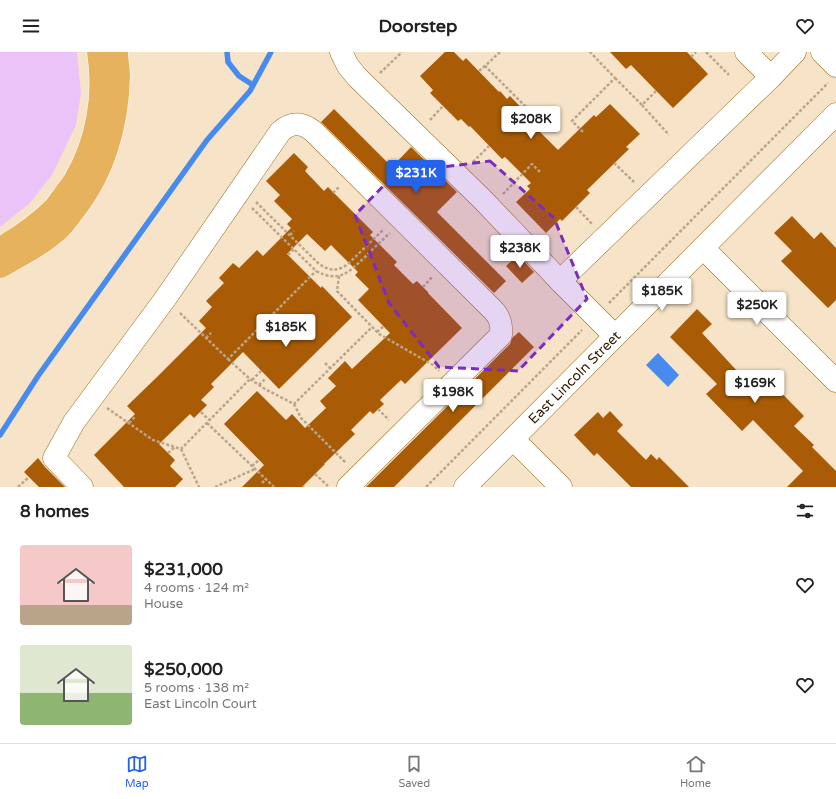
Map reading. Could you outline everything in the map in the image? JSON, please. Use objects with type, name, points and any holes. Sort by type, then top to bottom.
[{"type":"highway","points":[[0,248],[28,230],[54,208],[75,179],[88,153],[98,121],[100,60],[98,52]]},
{"type":"highway","points":[[0,267],[29,252],[58,231],[80,203],[97,174],[110,140],[117,109],[119,75],[117,52]]},
{"type":"street","points":[[341,52],[348,66],[357,77],[490,207],[615,336]]},
{"type":"street","points":[[746,52],[771,77]]},
{"type":"street","points":[[560,280],[771,77],[794,52]]},
{"type":"street","points":[[822,52],[834,73]]},
{"type":"street","name":"East Lincoln Street","points":[[465,487],[836,114]]},
{"type":"street","points":[[82,487],[54,458],[74,422],[165,299],[280,132],[290,125],[296,124],[313,130],[498,314],[501,320],[501,335],[354,481]]},
{"type":"street","points":[[702,248],[836,381]]},
{"type":"street","points":[[513,439],[561,487]]},
{"type":"path","points":[[367,86],[402,52]]},
{"type":"path","points":[[479,71],[500,52]]},
{"type":"path","points":[[590,52],[670,135]]},
{"type":"path","points":[[691,57],[696,52]]},
{"type":"path","points":[[706,52],[729,75]]},
{"type":"path","points":[[485,66],[527,108],[524,111]]},
{"type":"path","points":[[608,304],[834,73]]},
{"type":"path","points":[[583,132],[572,121],[615,78]]},
{"type":"path","points":[[642,106],[656,91]]},
{"type":"path","points":[[614,163],[648,196]]},
{"type":"path","points":[[490,207],[532,164],[541,173]]},
{"type":"path","points":[[239,191],[290,235],[326,269],[337,270],[343,268],[401,217]]},
{"type":"path","points":[[239,191],[258,213],[316,271],[326,276],[339,276],[351,270],[401,217]]},
{"type":"path","points":[[290,235],[294,231]]},
{"type":"path","points":[[288,255],[294,249]]},
{"type":"path","points":[[228,359],[316,271]]},
{"type":"path","points":[[339,276],[337,291],[377,332],[433,365],[451,384]]},
{"type":"path","points":[[165,299],[251,379],[265,389],[294,404],[299,419],[354,481]]},
{"type":"path","points":[[294,404],[372,326]]},
{"type":"path","points":[[377,332],[384,326]]},
{"type":"path","points":[[426,487],[583,330]]},
{"type":"path","points":[[206,338],[211,333]]},
{"type":"path","points":[[325,363],[330,368]]},
{"type":"path","points":[[181,448],[261,371]]},
{"type":"path","points":[[259,385],[266,378]]},
{"type":"path","points":[[92,398],[154,440],[181,448]]},
{"type":"path","points":[[200,412],[209,420]]},
{"type":"path","points":[[129,423],[136,416]]},
{"type":"path","points":[[206,423],[274,487]]},
{"type":"path","points":[[168,454],[175,447]]},
{"type":"path","points":[[181,448],[199,487]]},
{"type":"path","points":[[252,466],[259,460]]},
{"type":"path","points":[[215,487],[255,469]]},
{"type":"path","points":[[315,474],[328,487]]},
{"type":"path","points":[[18,487],[29,477]]},
{"type":"path","points":[[262,483],[266,479]]},
{"type":"highlighted area","points":[[490,161],[554,218],[587,299],[518,371],[439,367],[389,303],[355,215],[396,173]]},
{"type":"shaded area","points":[[0,52],[77,52],[81,93],[76,125],[52,175],[29,204],[0,227]]},
{"type":"water","points":[[658,353],[679,375],[668,387],[646,365]]},
{"type":"building","points":[[445,52],[454,52],[463,61],[466,58],[507,99],[510,96],[538,125],[535,127],[558,150],[594,115],[596,117],[610,104],[640,134],[626,147],[629,149],[587,190],[590,193],[562,221],[560,219],[546,233],[516,202],[530,189],[527,186],[531,183],[505,157],[502,159],[470,126],[469,127],[461,119],[458,121],[430,93],[433,90],[420,76]]},
{"type":"building","points":[[610,52],[687,52],[708,74],[673,108],[631,65],[626,69]]},
{"type":"building","points":[[334,109],[392,167],[411,147],[457,192],[437,212],[506,281],[494,293],[321,122]]},
{"type":"building","points":[[294,153],[308,167],[305,171],[324,191],[328,187],[373,232],[370,235],[397,262],[394,265],[413,284],[417,281],[462,328],[405,384],[401,380],[380,400],[384,404],[373,414],[370,411],[351,430],[355,434],[302,487],[242,487],[264,465],[224,424],[257,391],[286,420],[292,414],[305,428],[326,408],[320,401],[336,386],[328,378],[345,361],[352,369],[390,333],[358,300],[369,289],[355,275],[358,272],[331,245],[325,251],[307,234],[287,254],[321,288],[322,286],[352,317],[279,389],[243,352],[211,384],[214,387],[201,400],[207,405],[194,418],[190,414],[159,444],[175,460],[170,466],[183,479],[175,487],[124,487],[94,455],[135,414],[127,406],[206,328],[199,321],[212,307],[206,301],[224,283],[219,278],[233,263],[239,268],[257,250],[263,256],[291,228],[287,224],[292,219],[274,201],[280,195],[266,181]]},
{"type":"building","points":[[792,216],[814,239],[821,232],[836,248],[836,300],[828,308],[781,261],[792,251],[774,233]]},
{"type":"building","points":[[518,255],[534,272],[522,283],[506,266]]},
{"type":"building","points":[[697,309],[712,324],[702,333],[751,386],[763,374],[804,416],[794,426],[814,445],[812,447],[836,471],[836,487],[787,487],[803,471],[753,420],[742,431],[706,394],[717,384],[670,337]]},
{"type":"building","points":[[519,332],[534,347],[394,487],[366,487],[510,344],[512,338]]},
{"type":"building","points":[[610,411],[623,425],[617,431],[646,460],[651,454],[657,460],[659,457],[689,487],[631,487],[597,453],[594,456],[574,435],[598,412],[603,418]]},
{"type":"building","points":[[38,458],[65,487],[39,487],[24,472]]},
{"type":"waterway","points":[[227,52],[228,62],[239,76],[253,85]]},
{"type":"waterway","points":[[0,435],[38,376],[207,140],[250,91],[271,52]]}]
